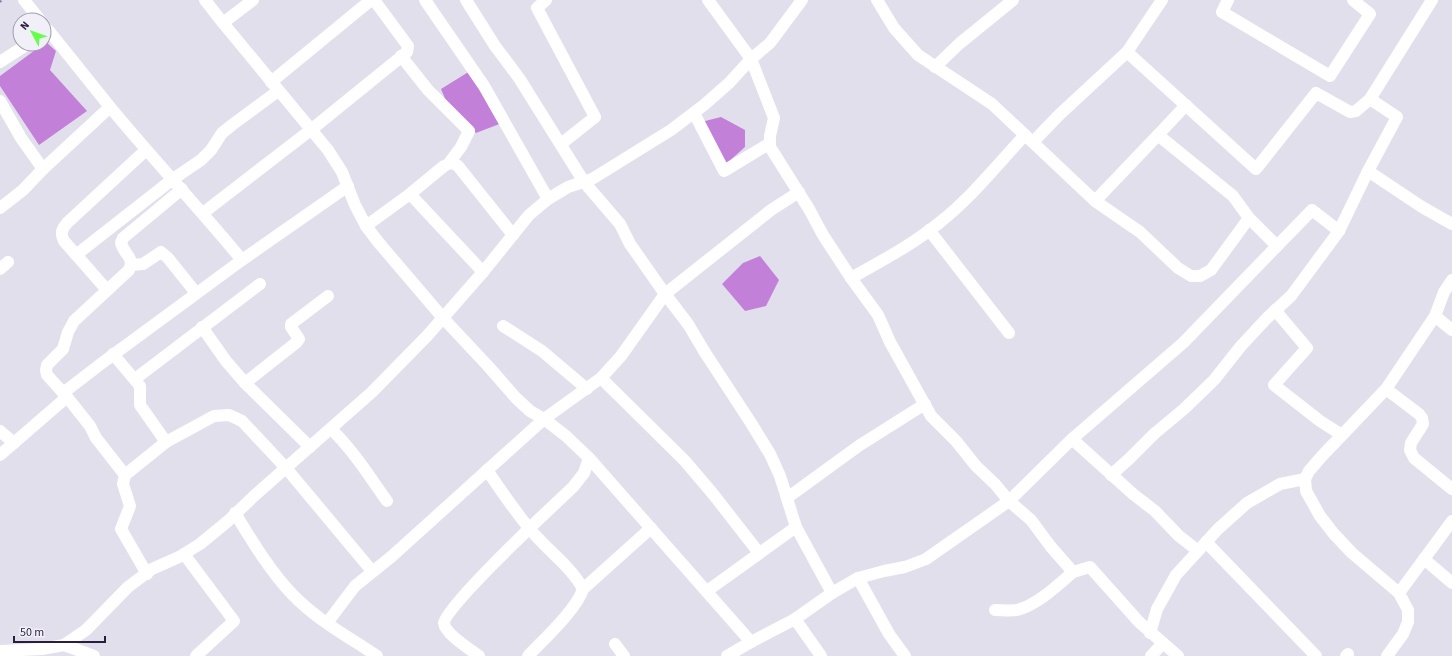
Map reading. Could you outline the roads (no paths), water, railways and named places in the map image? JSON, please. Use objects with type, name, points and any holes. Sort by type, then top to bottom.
[{"type":"street","points":[[24,0],[34,12]]},
{"type":"street","points":[[205,0],[328,150],[342,172],[355,205],[366,226],[443,318],[516,398],[530,411],[544,418],[566,436],[589,458],[752,642]]},
{"type":"street","points":[[223,23],[253,0]]},
{"type":"street","points":[[76,255],[201,160],[211,150],[222,133],[275,87],[370,0]]},
{"type":"street","points":[[203,213],[312,129],[407,52],[408,46],[374,0]]},
{"type":"street","points":[[424,0],[484,86],[548,199]]},
{"type":"street","points":[[466,0],[495,46],[519,78],[584,182],[620,224],[630,244],[688,324],[751,423],[770,454],[780,476],[796,527],[832,593]]},
{"type":"street","points":[[546,0],[537,8],[595,117],[561,144]]},
{"type":"street","points":[[708,0],[751,59],[774,118],[770,136],[770,147],[799,192],[823,235],[851,278],[878,315],[890,342],[931,416],[956,441],[976,466],[995,484],[1009,501],[1031,520],[1051,547],[1073,572]]},
{"type":"street","points":[[0,650],[22,653],[64,645],[86,630],[128,587],[152,569],[184,554],[200,544],[372,392],[443,318],[483,272],[529,215],[548,199],[568,187],[592,179],[671,130],[694,113],[729,84],[751,59],[770,43],[802,0]]},
{"type":"street","points":[[877,0],[894,28],[918,55],[992,104],[1095,201],[1140,232],[1178,268],[1191,276],[1200,276],[1210,270],[1249,218]]},
{"type":"street","points":[[935,67],[959,44],[1013,0]]},
{"type":"street","points":[[851,278],[904,249],[940,223],[1029,138],[1059,115],[1127,52],[1162,0]]},
{"type":"street","points":[[1228,0],[1222,12],[1330,76],[1370,14],[1353,0]]},
{"type":"street","points":[[1127,52],[1256,169],[1316,93],[1350,112],[1356,111],[1370,99],[1432,0]]},
{"type":"street","points":[[52,37],[146,150],[203,213],[242,260]]},
{"type":"street","points":[[0,62],[16,52]]},
{"type":"street","points":[[366,226],[449,163],[461,147],[469,131],[428,90],[401,56]]},
{"type":"street","points":[[1111,475],[1130,459],[1154,434],[1184,410],[1214,380],[1241,346],[1275,310],[1291,296],[1339,230],[1397,117],[1370,99]]},
{"type":"street","points":[[0,101],[21,138],[43,169]]},
{"type":"street","points":[[1095,201],[1186,105]]},
{"type":"street","points":[[0,208],[23,190],[43,169],[110,107]]},
{"type":"street","points":[[694,113],[724,171],[770,143]]},
{"type":"street","points":[[1158,135],[1233,196],[1249,218],[1277,246]]},
{"type":"street","points":[[107,290],[64,241],[61,236],[62,230],[67,223],[146,150]]},
{"type":"street","points":[[449,163],[454,163],[458,166],[513,235]]},
{"type":"street","points":[[1368,171],[1422,207],[1452,224]]},
{"type":"street","points":[[0,455],[65,395],[113,354],[242,260],[348,186]]},
{"type":"street","points":[[125,476],[96,438],[90,426],[47,375],[46,370],[47,365],[63,349],[68,332],[74,321],[129,270],[132,265],[131,260],[122,248],[121,243],[123,238],[182,189]]},
{"type":"street","points":[[327,622],[355,586],[391,557],[544,418],[601,378],[621,356],[665,294],[771,210],[799,192]]},
{"type":"street","points":[[410,194],[483,272]]},
{"type":"street","points":[[727,656],[795,619],[832,593],[858,578],[904,567],[926,559],[957,539],[1009,501],[1072,439],[1183,343],[1312,210],[1339,230]]},
{"type":"street","points":[[929,230],[1009,333]]},
{"type":"street","points":[[132,265],[142,264],[161,252],[168,258],[196,293]]},
{"type":"street","points":[[1387,656],[1403,634],[1408,622],[1408,610],[1398,593],[1352,553],[1334,534],[1320,516],[1306,491],[1305,479],[1309,471],[1322,456],[1386,389],[1435,316],[1444,292],[1452,280]]},
{"type":"street","points":[[135,379],[260,284]]},
{"type":"street","points":[[245,383],[297,342],[299,339],[291,327],[291,324],[328,296]]},
{"type":"street","points":[[1275,310],[1307,348],[1274,385],[1320,421],[1342,435]]},
{"type":"street","points":[[1435,316],[1452,330]]},
{"type":"street","points":[[503,326],[542,351],[587,389]]},
{"type":"street","points":[[202,327],[226,361],[245,383],[310,447]]},
{"type":"street","points":[[113,354],[140,386],[140,405],[166,442]]},
{"type":"street","points":[[601,378],[685,461],[714,494],[758,553]]},
{"type":"street","points":[[1386,389],[1419,414],[1422,418],[1423,424],[1410,442],[1410,450],[1414,458],[1452,489]]},
{"type":"street","points":[[787,498],[860,445],[924,404]]},
{"type":"street","points":[[147,574],[124,537],[122,529],[130,506],[123,484],[125,476],[166,442],[214,416],[230,415],[242,421],[286,468],[372,571]]},
{"type":"street","points":[[331,429],[342,439],[359,460],[387,501]]},
{"type":"street","points":[[0,431],[14,443]]},
{"type":"street","points":[[1072,439],[1111,475],[1155,511],[1179,536],[1201,546],[1316,656]]},
{"type":"street","points":[[479,656],[446,629],[444,622],[446,615],[465,593],[573,487],[584,473],[589,458]]},
{"type":"street","points":[[487,470],[529,529],[548,550],[577,577],[583,590]]},
{"type":"street","points":[[1150,633],[1157,609],[1176,575],[1218,529],[1247,503],[1280,484],[1305,479]]},
{"type":"street","points":[[235,513],[254,544],[280,580],[294,596],[327,622],[377,656]]},
{"type":"street","points":[[1398,593],[1452,521]]},
{"type":"street","points":[[706,591],[796,527]]},
{"type":"street","points":[[528,656],[573,608],[581,598],[583,590],[651,528]]},
{"type":"street","points":[[184,554],[234,621],[196,656]]},
{"type":"street","points":[[1424,559],[1452,583]]},
{"type":"street","points":[[995,610],[1016,610],[1035,602],[1073,572],[1090,567],[1139,622],[1178,656]]},
{"type":"street","points":[[858,578],[889,634],[905,656]]},
{"type":"street","points":[[795,619],[821,656]]},
{"type":"street","points":[[1151,656],[1163,643]]},
{"type":"street","points":[[615,644],[624,656]]},
{"type":"street","points":[[64,645],[94,656]]}]
